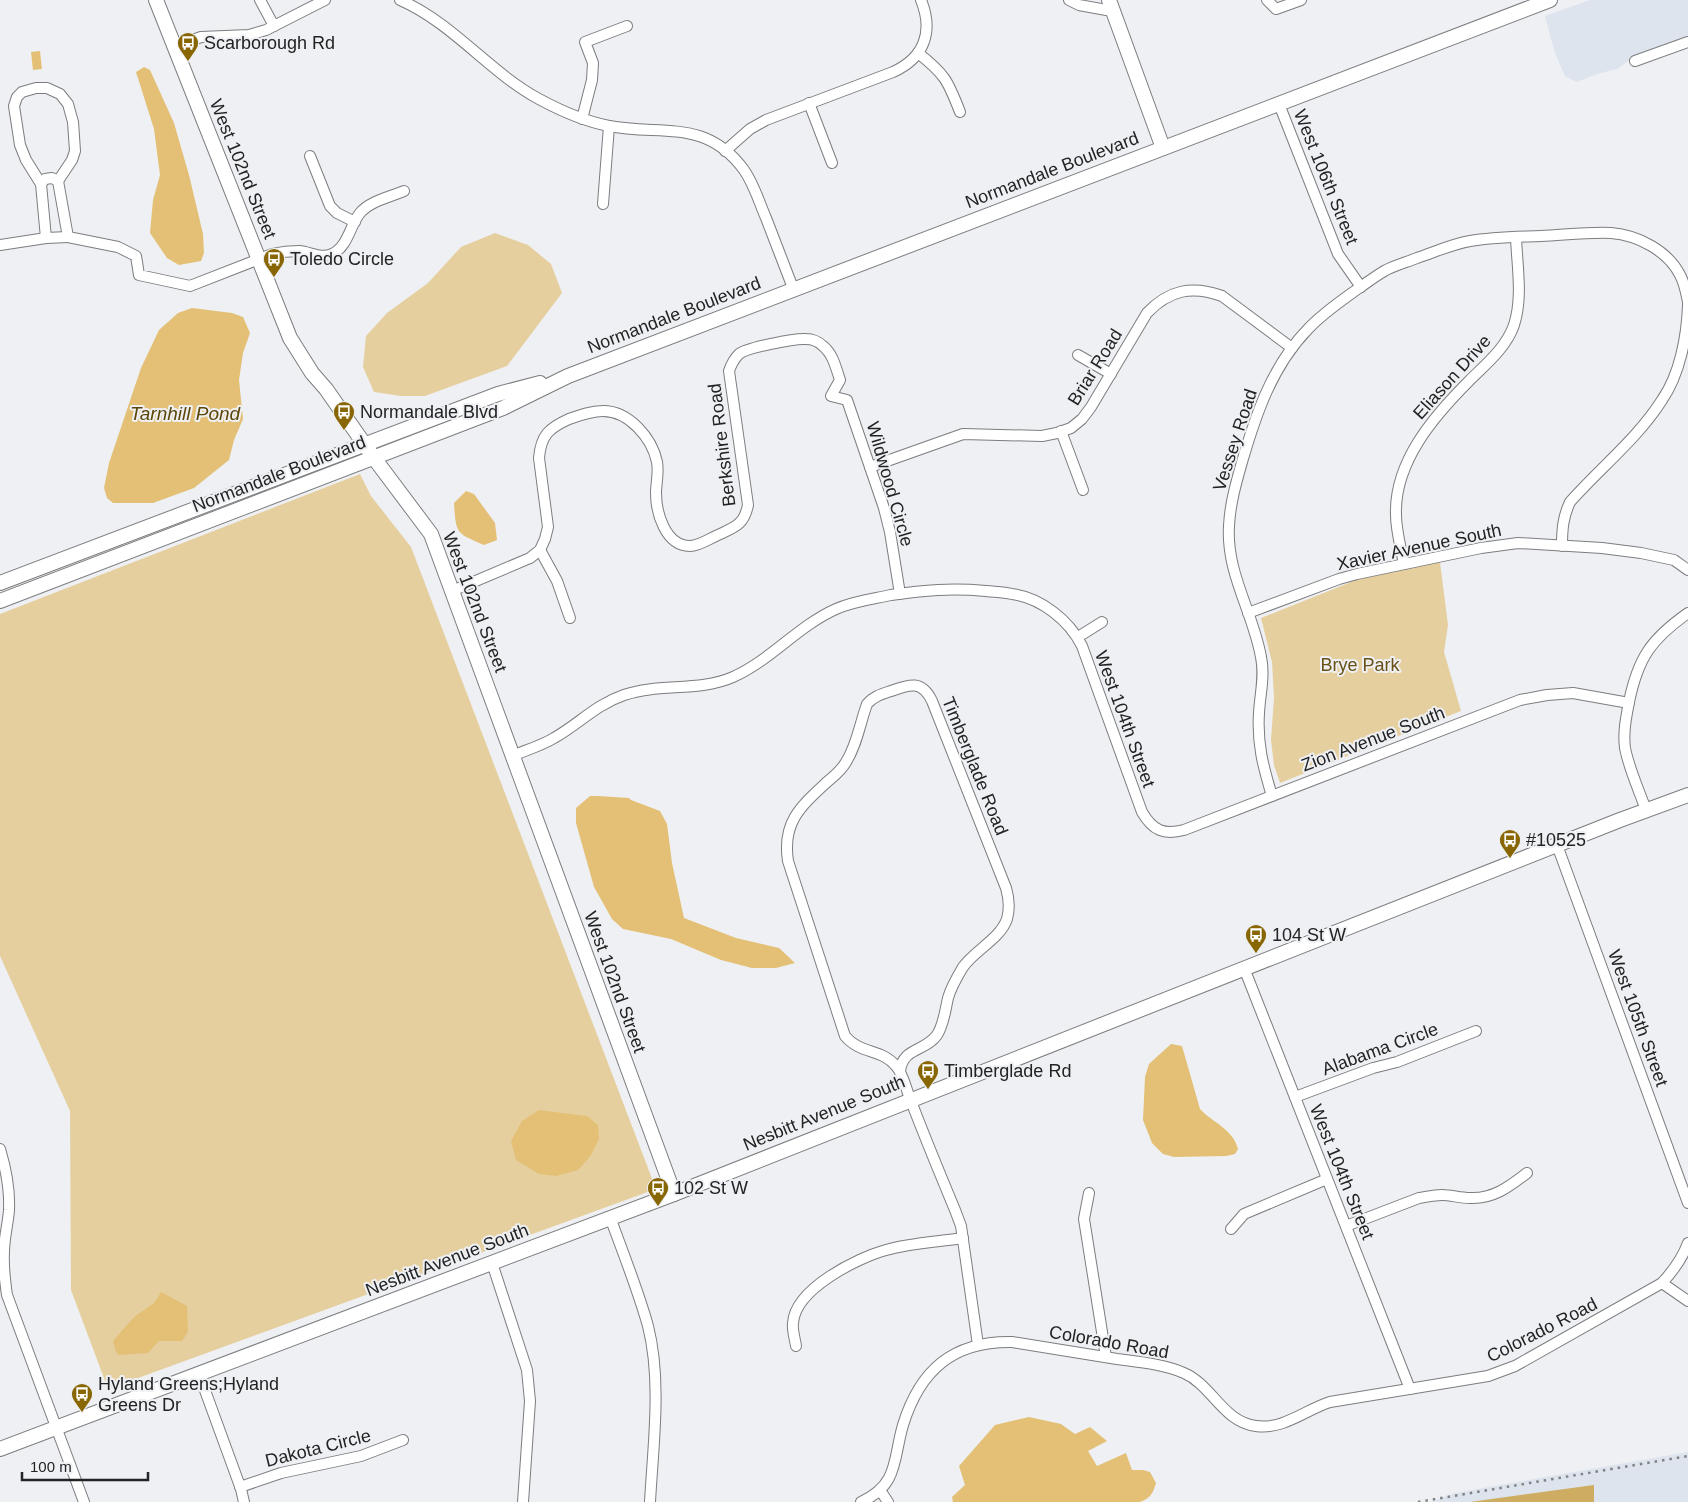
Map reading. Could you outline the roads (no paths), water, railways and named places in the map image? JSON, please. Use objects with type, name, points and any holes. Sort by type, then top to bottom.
[{"type":"street","name":"West 102nd Street","points":[[156,0],[290,338],[300,356],[431,534],[674,1194]]},
{"type":"street","points":[[260,0],[274,26]]},
{"type":"street","points":[[174,47],[202,37],[250,35],[274,26],[325,0]]},
{"type":"street","points":[[400,0],[430,16],[515,83],[536,97],[582,119],[610,126],[682,131],[700,136],[717,144],[732,156],[754,188],[793,288]]},
{"type":"street","points":[[725,151],[750,129],[766,120],[902,68],[918,53],[924,41],[927,29],[927,16],[921,0]]},
{"type":"street","points":[[1069,0],[1079,6],[1110,6],[1163,148]]},
{"type":"street","points":[[1267,0],[1276,9],[1301,0]]},
{"type":"street","name":"Normandale Boulevard","points":[[0,601],[503,408],[568,376],[793,288],[1550,0]]},
{"type":"street","points":[[582,119],[592,80],[593,63],[585,42],[627,26]]},
{"type":"street","points":[[1635,62],[1688,42]]},
{"type":"street","points":[[918,53],[938,68],[945,77],[960,112]]},
{"type":"street","points":[[46,238],[41,184],[26,160],[20,145],[14,106],[17,96],[22,92],[36,88],[47,88],[60,94],[68,104],[72,122],[75,151],[72,160],[58,181],[68,237]]},
{"type":"street","points":[[809,103],[832,163]]},
{"type":"street","name":"West 106th Street","points":[[1279,104],[1338,254],[1361,287]]},
{"type":"street","points":[[603,204],[610,126]]},
{"type":"street","points":[[310,156],[330,206],[337,213],[354,222]]},
{"type":"street","points":[[41,184],[45,179],[52,178],[58,181]]},
{"type":"street","points":[[0,245],[46,238],[68,237],[118,247],[136,256],[139,275],[190,286],[259,259],[286,251],[300,251],[322,256],[338,251],[354,222],[367,206],[404,191]]},
{"type":"street","name":"Vessey Road","points":[[1272,796],[1259,748],[1258,729],[1262,661],[1258,642],[1232,569],[1228,530],[1230,510],[1252,426],[1262,400],[1292,348],[1322,316],[1386,270],[1470,241],[1613,233],[1631,237],[1648,244],[1663,254],[1681,276],[1686,289],[1688,317],[1679,364],[1664,399],[1640,429],[1570,502],[1564,513],[1562,546]]},
{"type":"street","name":"Eliason Drive","points":[[1404,564],[1396,514],[1402,476],[1418,440],[1429,424],[1494,357],[1505,343],[1518,309],[1516,237]]},
{"type":"street","name":"Briar Road","points":[[870,466],[963,434],[1042,436],[1070,428],[1082,419],[1091,407],[1147,314],[1157,303],[1182,291],[1209,291],[1222,296],[1292,348]]},
{"type":"street","name":"Berkshire Road","points":[[540,550],[548,527],[539,458],[544,436],[551,428],[590,412],[604,411],[630,420],[640,429],[647,440],[656,461],[658,470],[657,507],[662,521],[674,540],[690,546],[738,525],[747,513],[748,498],[729,371],[739,354],[747,350],[796,339],[815,340],[830,354],[840,380],[831,396]]},
{"type":"street","points":[[1078,354],[1111,374]]},
{"type":"street","name":"Normandale Boulevard","points":[[0,583],[498,394],[568,376]]},
{"type":"street","name":"Wildwood Circle","points":[[831,396],[847,400],[890,532],[900,594]]},
{"type":"street","points":[[1062,431],[1082,490]]},
{"type":"street","name":"Xavier Avenue South","points":[[1248,613],[1338,579],[1499,545],[1529,543],[1602,548],[1663,557],[1674,560],[1688,570]]},
{"type":"street","points":[[452,591],[530,558],[540,550],[557,581],[570,618]]},
{"type":"street","name":"West 104th Street","points":[[512,756],[555,738],[589,712],[607,701],[626,694],[730,679],[748,670],[808,625],[837,608],[857,601],[940,589],[1013,594],[1032,600],[1049,609],[1078,638],[1142,812]]},
{"type":"street","points":[[1646,810],[1629,762],[1624,733],[1633,683],[1649,648],[1662,633],[1688,613]]},
{"type":"street","name":"West 104th Street","points":[[1078,638],[1102,622]]},
{"type":"street","name":"Timberglade Road","points":[[908,685],[916,685],[929,694],[932,701],[1006,888],[1009,908],[1007,919],[1002,928],[965,965],[956,980],[937,1036],[929,1044],[911,1052],[905,1057],[900,1071],[886,1057],[859,1048],[845,1036],[794,879],[786,848],[790,825],[796,814],[803,805],[838,773],[846,762],[852,751],[867,704],[879,695],[908,685]]},
{"type":"street","name":"Zion Avenue South","points":[[1142,812],[1154,828],[1164,832],[1184,830],[1520,700],[1573,693],[1629,703]]},
{"type":"street","name":"Nesbitt Avenue South","points":[[0,1449],[674,1194],[908,1095],[1244,968],[1557,844],[1688,795]]},
{"type":"street","name":"West 105th Street","points":[[1557,844],[1688,1203]]},
{"type":"street","name":"West 104th Street","points":[[1244,968],[1410,1389]]},
{"type":"street","name":"Alabama Circle","points":[[1295,1097],[1373,1068],[1397,1062],[1476,1031]]},
{"type":"street","points":[[900,1071],[961,1226],[978,1345]]},
{"type":"street","points":[[0,1149],[6,1169],[9,1190],[9,1211],[3,1232],[4,1274],[7,1295],[84,1502]]},
{"type":"street","points":[[1346,1226],[1418,1198],[1443,1195],[1470,1198],[1498,1194],[1526,1173]]},
{"type":"street","points":[[1230,1229],[1244,1214],[1327,1179]]},
{"type":"street","points":[[1089,1193],[1084,1219],[1106,1357]]},
{"type":"street","points":[[610,1217],[648,1326],[652,1351],[656,1400],[650,1502]]},
{"type":"street","points":[[796,1346],[792,1324],[795,1313],[807,1294],[815,1286],[850,1266],[885,1250],[963,1238]]},
{"type":"street","points":[[1688,1243],[1676,1269],[1662,1283],[1688,1301]]},
{"type":"street","points":[[492,1263],[528,1370],[530,1402],[523,1502]]},
{"type":"street","name":"Colorado Road","points":[[861,1502],[880,1490],[888,1480],[894,1468],[903,1424],[920,1386],[944,1360],[960,1351],[978,1345],[994,1342],[1012,1342],[1156,1365],[1185,1373],[1198,1380],[1228,1414],[1250,1425],[1269,1426],[1284,1423],[1315,1406],[1330,1402],[1488,1376],[1502,1372],[1662,1283]]},
{"type":"street","points":[[199,1374],[240,1486],[244,1502]]},
{"type":"street","points":[[1247,1436],[1250,1425]]},
{"type":"street","name":"Dakota Circle","points":[[240,1486],[281,1473],[336,1463],[361,1456],[403,1440]]},
{"type":"street","points":[[880,1490],[888,1502]]},
{"type":"water","points":[[40,51],[42,69],[33,70],[31,52]]},
{"type":"water","points":[[144,67],[150,70],[174,123],[203,234],[204,253],[201,261],[179,265],[167,258],[150,233],[153,200],[160,175],[154,129],[136,72]]},
{"type":"water","name":"Tarnhill Pond","points":[[192,308],[232,313],[243,317],[250,333],[243,353],[239,380],[243,419],[234,440],[229,460],[194,488],[153,503],[113,503],[107,498],[104,488],[109,463],[141,368],[159,330],[178,313]]},
{"type":"water","points":[[466,491],[474,494],[495,523],[497,540],[484,545],[468,538],[459,531],[454,503]]},
{"type":"water","points":[[590,796],[629,798],[660,811],[667,824],[672,863],[684,918],[736,938],[779,948],[795,963],[776,968],[752,968],[721,960],[671,939],[623,929],[612,919],[594,887],[576,823],[576,808]]},
{"type":"water","points":[[1171,1044],[1182,1046],[1200,1109],[1232,1136],[1238,1149],[1235,1154],[1226,1156],[1174,1157],[1163,1154],[1152,1143],[1143,1120],[1145,1077],[1149,1064]]},
{"type":"water","points":[[539,1110],[587,1116],[598,1125],[599,1139],[591,1155],[578,1170],[556,1176],[539,1174],[516,1160],[511,1141],[522,1121]]},
{"type":"water","points":[[161,1292],[187,1306],[188,1332],[182,1341],[159,1341],[148,1353],[119,1355],[116,1352],[113,1341],[134,1317],[154,1303]]},
{"type":"water","points":[[1029,1417],[1061,1424],[1075,1434],[1090,1427],[1107,1441],[1088,1451],[1097,1466],[1126,1453],[1132,1470],[1150,1472],[1156,1483],[1153,1492],[1147,1499],[1140,1502],[953,1502],[952,1497],[965,1485],[959,1466],[995,1425]]},
{"type":"railway","points":[[1418,1502],[1688,1456]]},
{"type":"place","name":"Scarborough Rd","points":[[188,62]]},
{"type":"place","name":"Toledo Circle","points":[[274,278]]},
{"type":"place","name":"Normandale Blvd","points":[[344,431]]},
{"type":"place","name":"#10525","points":[[1510,859]]},
{"type":"place","name":"104 St W","points":[[1256,954]]},
{"type":"place","name":"Timberglade Rd","points":[[928,1090]]},
{"type":"place","name":"102 St W","points":[[658,1207]]},
{"type":"place","name":"Hyland Greens;Hyland Greens Dr","points":[[82,1413]]},
{"type":"park label","name":"Brye Park","points":[[1360,665]]}]
